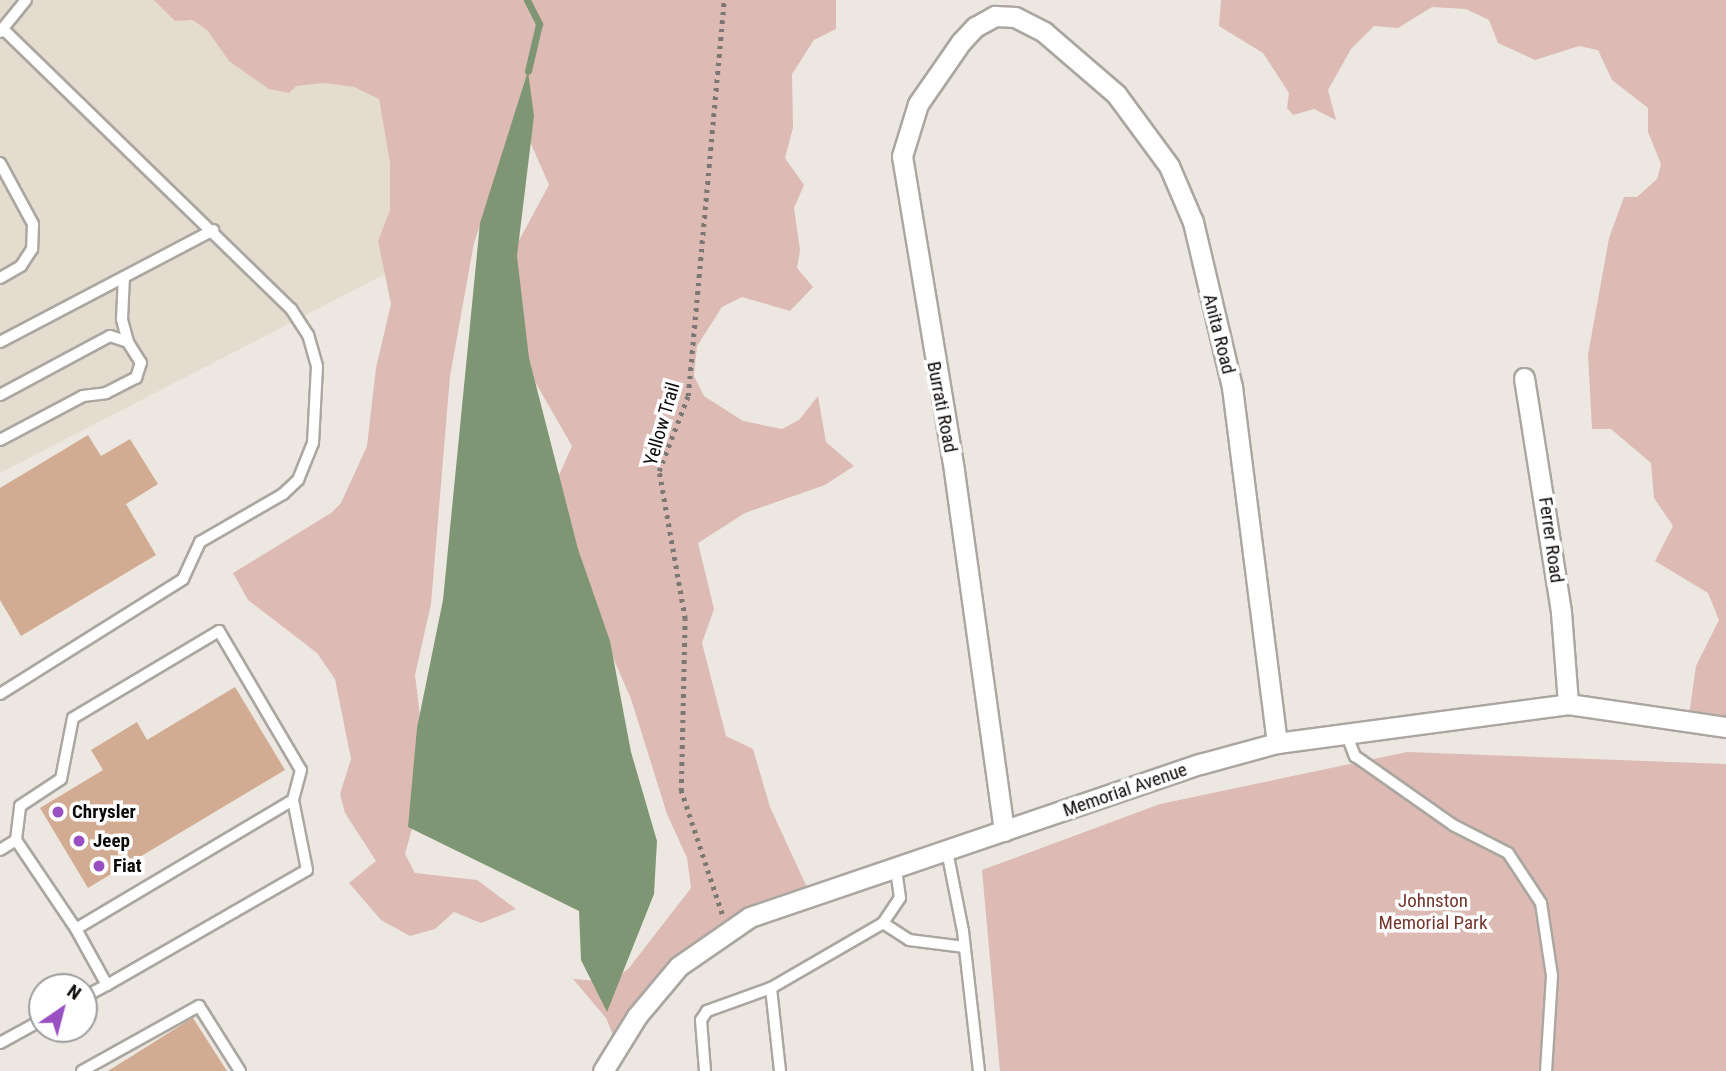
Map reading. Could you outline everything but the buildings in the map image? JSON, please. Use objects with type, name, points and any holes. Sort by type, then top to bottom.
[{"type":"street","name":"Anita Road","points":[[1000,8],[1044,32],[1116,94],[1169,166],[1193,222],[1232,387],[1278,743]]},
{"type":"street","name":"Burrati Road","points":[[1000,8],[975,27],[961,42],[918,104],[902,156],[954,470],[1004,831]]},
{"type":"street","name":"Ferrer Road","points":[[1524,378],[1561,612],[1568,704]]},
{"type":"street","name":"Memorial Avenue","points":[[603,1071],[637,1016],[679,966],[728,931],[773,908],[1200,764],[1278,743],[1568,704],[1726,727]]},
{"type":"lane","points":[[0,694],[183,579],[200,542],[282,494],[299,480],[313,443],[317,366],[308,335],[291,309],[213,230],[1,31],[26,0]]},
{"type":"lane","points":[[0,163],[33,224],[32,249],[21,266],[0,278]]},
{"type":"lane","points":[[0,342],[213,230]]},
{"type":"lane","points":[[0,440],[83,396],[106,393],[136,378],[141,363],[128,342],[120,298],[124,277]]},
{"type":"lane","points":[[0,395],[110,336],[128,342]]},
{"type":"lane","points":[[98,990],[107,985],[307,870],[293,800],[301,770],[219,631],[73,718],[61,779],[20,806],[16,840],[76,929],[107,985]]},
{"type":"lane","points":[[1346,733],[1355,756],[1453,825],[1508,853],[1541,903],[1552,976],[1546,1071]]},
{"type":"lane","points":[[76,929],[293,800]]},
{"type":"lane","points":[[0,850],[16,840]]},
{"type":"lane","points":[[947,851],[965,947],[979,1071]]},
{"type":"lane","points":[[705,1071],[701,1020],[707,1011],[771,988],[883,923],[900,898],[896,868]]},
{"type":"lane","points":[[883,923],[909,940],[965,947]]},
{"type":"lane","points":[[771,988],[780,1071]]},
{"type":"lane","points":[[82,1071],[199,1006],[240,1071]]},
{"type":"lane","points":[[0,1043],[28,1028]]},
{"type":"path","name":"Yellow Trail","points":[[724,0],[688,396],[659,471],[685,620],[681,791],[728,931]]},
{"type":"shaded area","points":[[0,0],[155,0],[207,30],[229,61],[296,86],[324,83],[354,87],[379,99],[390,163],[390,210],[378,241],[385,274],[0,473]]},
{"type":"shaded area","points":[[528,71],[534,116],[517,256],[529,358],[578,549],[610,641],[631,752],[657,841],[654,894],[607,1012],[581,960],[579,911],[408,827],[417,728],[443,600],[480,223]]},
{"type":"green space","points":[[154,0],[836,0],[836,29],[814,40],[792,74],[793,128],[785,158],[804,185],[794,208],[800,250],[797,268],[813,287],[790,311],[742,297],[722,307],[697,346],[694,376],[704,396],[743,421],[782,429],[799,420],[818,396],[826,442],[854,466],[825,485],[745,513],[698,543],[714,609],[702,643],[726,736],[753,749],[770,807],[810,894],[688,962],[618,1047],[606,1018],[573,979],[612,982],[629,968],[691,888],[687,858],[667,814],[631,699],[564,544],[555,484],[572,446],[534,380],[510,314],[509,259],[549,185],[525,130],[493,187],[474,243],[450,376],[431,604],[415,675],[424,749],[419,803],[405,854],[415,873],[477,880],[516,909],[481,923],[454,912],[435,929],[410,936],[381,920],[349,883],[376,861],[345,813],[340,794],[351,759],[335,679],[317,653],[248,600],[233,573],[331,513],[341,503],[367,446],[376,368],[391,304],[378,241],[390,210],[390,163],[379,99],[354,87],[324,83],[296,86],[289,93],[269,89],[229,61],[207,30],[192,20],[175,21]]},
{"type":"green space","points":[[1221,0],[1726,0],[1726,724],[1689,715],[1696,666],[1719,620],[1708,593],[1655,561],[1673,526],[1654,498],[1651,463],[1611,429],[1592,429],[1588,355],[1609,238],[1624,197],[1637,197],[1657,179],[1661,164],[1648,132],[1648,108],[1612,80],[1598,50],[1579,46],[1535,60],[1498,43],[1489,20],[1466,9],[1432,7],[1398,28],[1374,26],[1351,49],[1328,90],[1336,120],[1314,109],[1293,115],[1287,108],[1289,93],[1263,53],[1219,26]]},
{"type":"green space","name":"Johnston Memorial Park","points":[[1407,752],[1726,764],[1726,1071],[1000,1071],[982,870],[1160,804]]},
{"type":"waterway","points":[[527,0],[539,24],[528,71]]},
{"type":"place","name":"Chrysler","points":[[58,812]]},
{"type":"place","name":"Jeep","points":[[79,841]]},
{"type":"place","name":"Fiat","points":[[99,866]]}]
